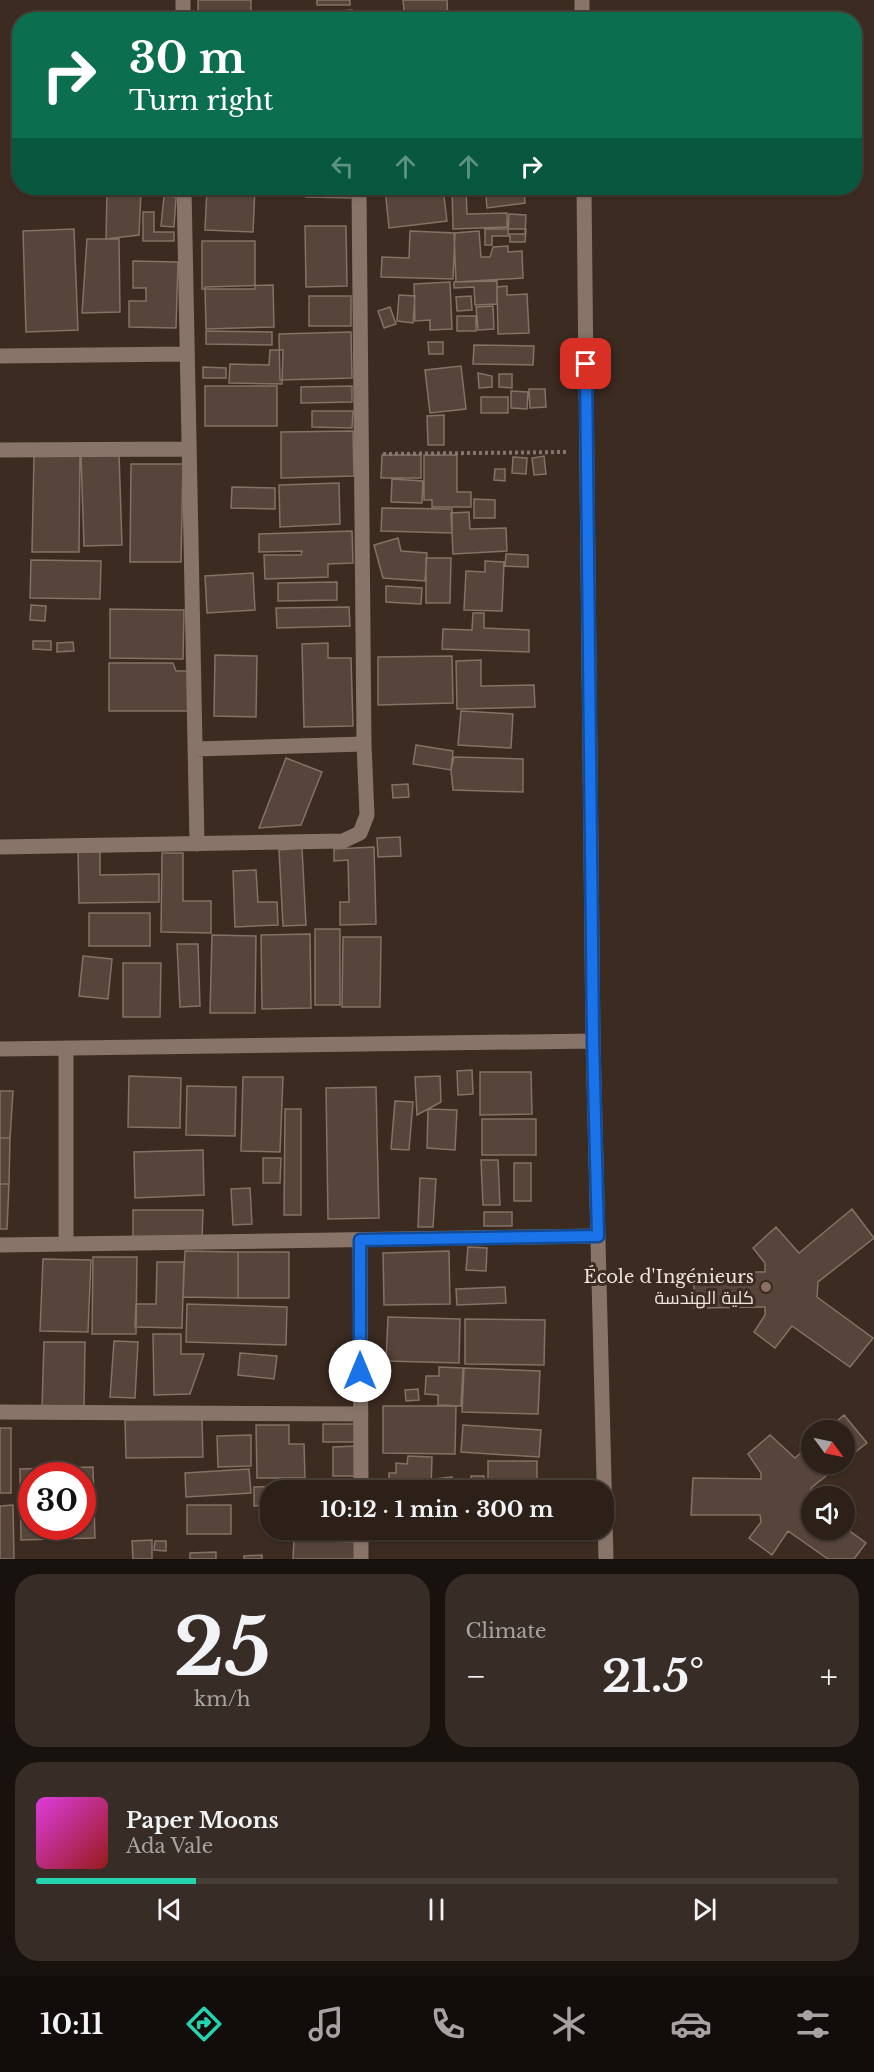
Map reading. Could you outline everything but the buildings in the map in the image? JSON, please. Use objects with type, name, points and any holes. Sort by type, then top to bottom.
[{"type":"street","points":[[184,195],[197,844]]},
{"type":"street","points":[[0,847],[344,841],[360,833],[367,815],[364,744],[359,195]]},
{"type":"street","points":[[584,195],[593,1041],[606,1559]]},
{"type":"street","points":[[0,356],[187,354]]},
{"type":"street","points":[[0,450],[188,449]]},
{"type":"street","points":[[195,749],[364,744]]},
{"type":"street","points":[[0,1049],[593,1041]]},
{"type":"street","points":[[66,1048],[66,1244]]},
{"type":"street","points":[[0,1245],[598,1236]]},
{"type":"street","points":[[360,1240],[361,1480]]},
{"type":"street","points":[[0,1412],[360,1414]]},
{"type":"street","points":[[361,1540],[361,1559]]},
{"type":"path","points":[[362,454],[586,452]]},
{"type":"place","name":"École d'Ingénieurs كلية الهندسة","points":[[766,1287]]},
{"type":"route","points":[[360,1371],[360,1240],[598,1236],[593,1041],[586,364]]}]
